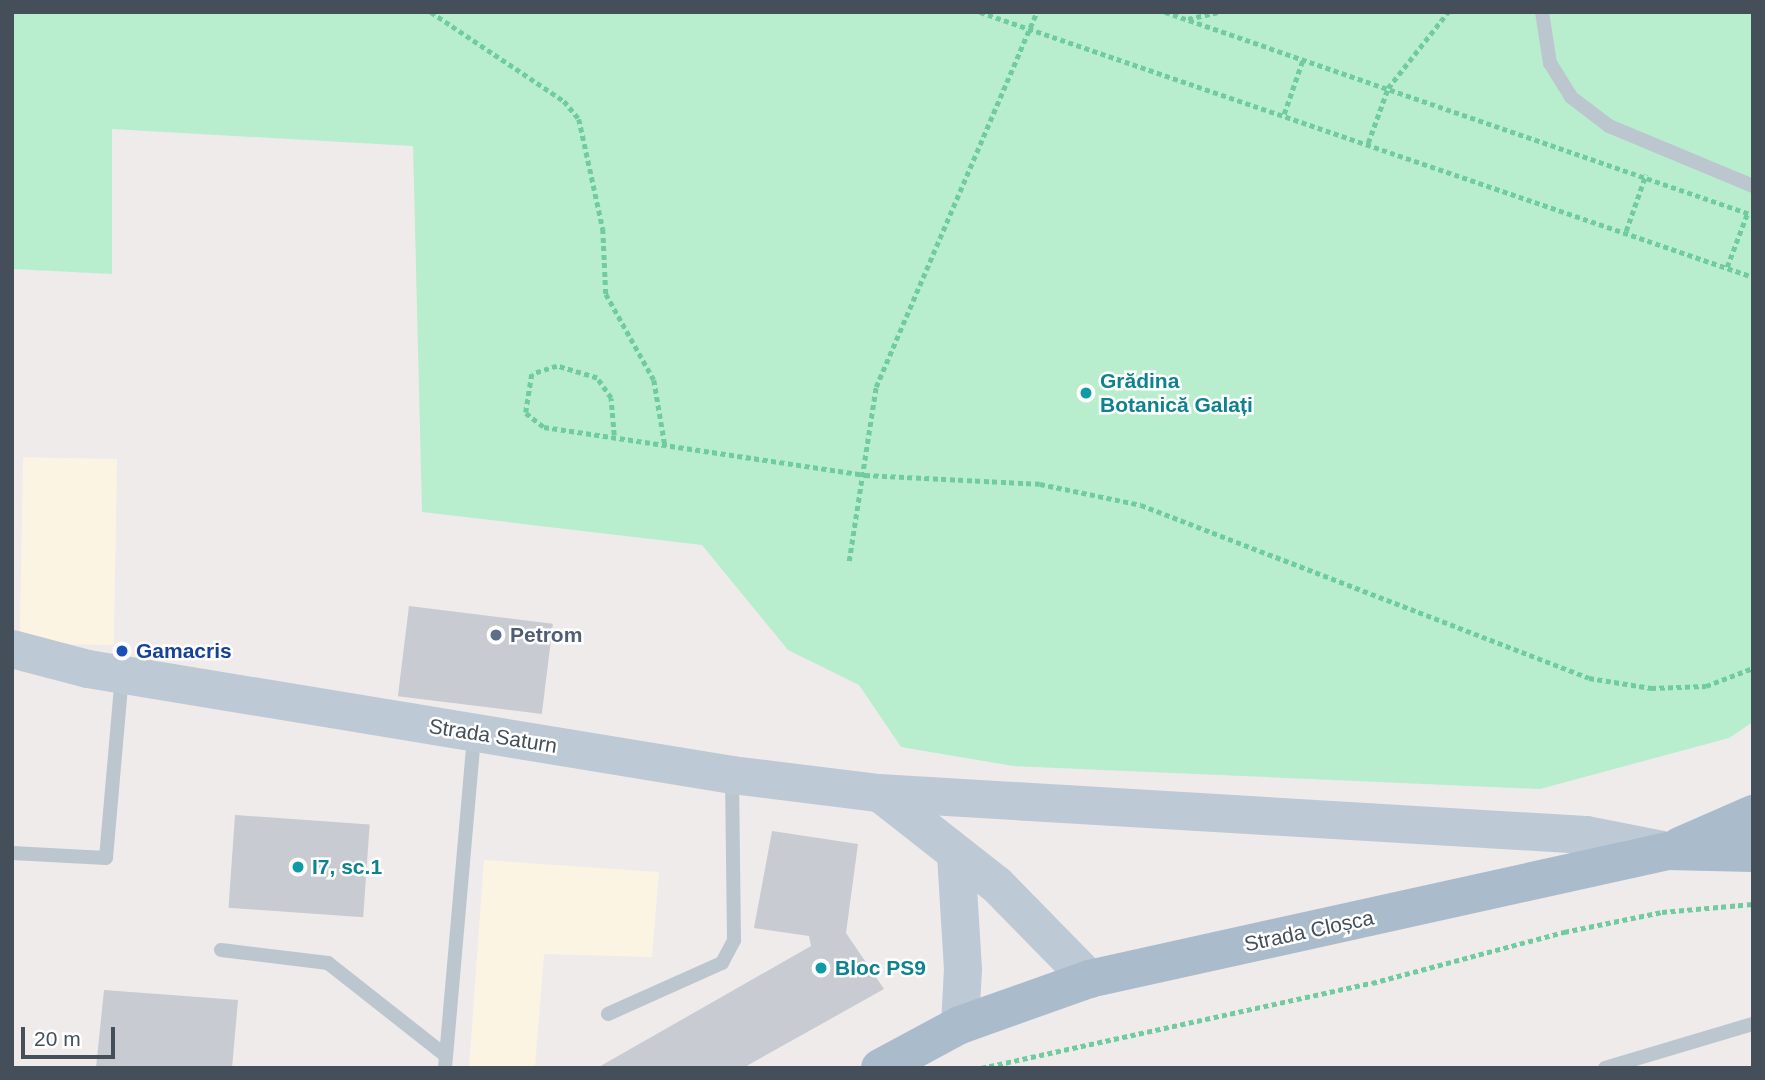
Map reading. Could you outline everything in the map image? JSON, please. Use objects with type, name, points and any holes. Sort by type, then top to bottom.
[{"type":"main road","points":[[1668,851],[1753,814]]},
{"type":"main road","name":"Strada Cloșca","points":[[880,1068],[960,1025],[1089,979],[1668,851],[1753,853]]},
{"type":"street","name":"Strada Saturn","points":[[12,649],[122,675],[732,775],[879,793],[926,824],[956,855],[998,885],[1089,979]]},
{"type":"street","points":[[879,793],[1586,835],[1668,851]]},
{"type":"street","points":[[956,855],[963,969],[960,1025]]},
{"type":"lane","points":[[1542,12],[1549,63],[1571,97],[1609,126],[1753,186]]},
{"type":"lane","points":[[12,853],[106,858],[122,675]]},
{"type":"lane","points":[[445,1062],[474,733]]},
{"type":"lane","points":[[608,1014],[722,963],[728,952],[734,940],[732,775]]},
{"type":"lane","points":[[221,950],[328,963],[445,1062]]},
{"type":"lane","points":[[1605,1068],[1753,1024]]},
{"type":"path","points":[[431,12],[564,101],[579,119],[603,229],[606,294],[654,380],[665,445]]},
{"type":"path","points":[[980,12],[1626,231],[1753,277]]},
{"type":"path","points":[[849,561],[865,475],[876,387],[1037,12]]},
{"type":"path","points":[[1165,12],[1646,174],[1750,214],[1727,267]]},
{"type":"path","points":[[1186,20],[1217,12]]},
{"type":"path","points":[[1368,143],[1388,88],[1448,12]]},
{"type":"path","points":[[1284,114],[1303,59]]},
{"type":"path","points":[[1626,231],[1646,174]]},
{"type":"path","points":[[614,435],[611,398],[597,378],[557,366],[532,374],[526,413],[544,428],[614,435],[865,475],[1040,484],[1141,505],[1589,678],[1651,688],[1706,686],[1753,668]]},
{"type":"path","points":[[981,1068],[1372,983],[1576,930],[1662,912],[1753,904]]},
{"type":"shaded area","name":"Gamacris","points":[[23,457],[117,459],[114,645],[20,643]]},
{"type":"shaded area","points":[[484,860],[659,872],[652,957],[544,954],[535,1068],[469,1068]]},
{"type":"green space","name":"Grădina Botanică Galați","points":[[12,12],[1753,12],[1753,722],[1729,738],[1540,789],[1013,766],[901,747],[859,685],[788,650],[702,545],[422,512],[413,146],[112,129],[112,274],[12,269]]},
{"type":"building","points":[[409,606],[553,624],[542,714],[398,696]]},
{"type":"building","name":"I7, sc.1","points":[[235,815],[370,824],[363,917],[229,908]]},
{"type":"building","name":"Bloc PS9","points":[[772,831],[858,844],[846,933],[884,989],[743,1068],[597,1068],[811,946],[809,936],[754,928]]},
{"type":"building","points":[[104,990],[238,1000],[232,1068],[96,1068]]},
{"type":"place","name":"Grădina Botanică Galați","points":[[1086,393]]},
{"type":"place","name":"Petrom","points":[[496,635]]},
{"type":"place","name":"Gamacris","points":[[122,651]]},
{"type":"place","name":"I7, sc.1","points":[[298,867]]},
{"type":"place","name":"Bloc PS9","points":[[821,968]]}]
